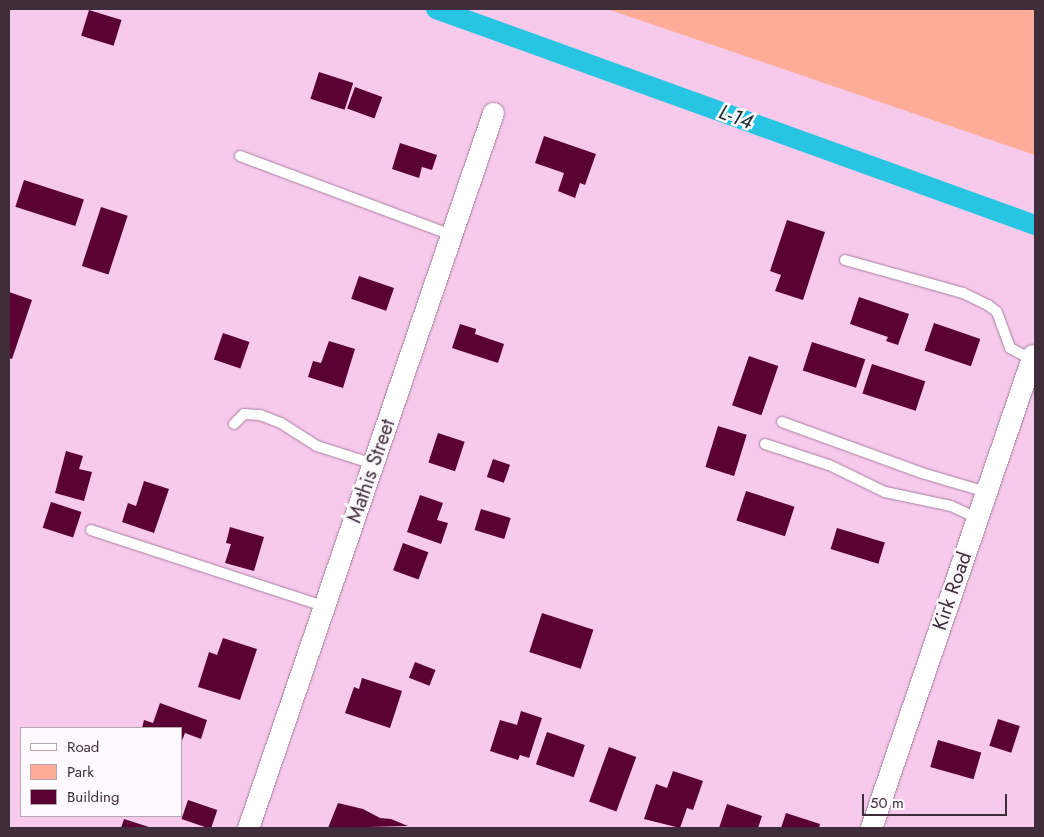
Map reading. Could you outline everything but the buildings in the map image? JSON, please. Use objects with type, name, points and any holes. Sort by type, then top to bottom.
[{"type":"street","name":"Mathis Street","points":[[248,828],[493,113]]},
{"type":"street","name":"Kirk Road","points":[[871,828],[1032,357]]},
{"type":"lane","points":[[240,156],[452,235]]},
{"type":"lane","points":[[845,260],[963,293],[988,305],[997,312],[1010,348],[1032,357]]},
{"type":"lane","points":[[234,424],[244,414],[260,415],[281,423],[317,446],[373,464]]},
{"type":"lane","points":[[782,422],[922,473],[986,492]]},
{"type":"lane","points":[[765,444],[829,465],[898,496],[951,506],[977,518]]},
{"type":"lane","points":[[91,530],[324,606]]},
{"type":"green space","points":[[607,9],[1035,9],[1035,155]]},
{"type":"waterway","name":"L-14","points":[[436,9],[1035,225]]}]
